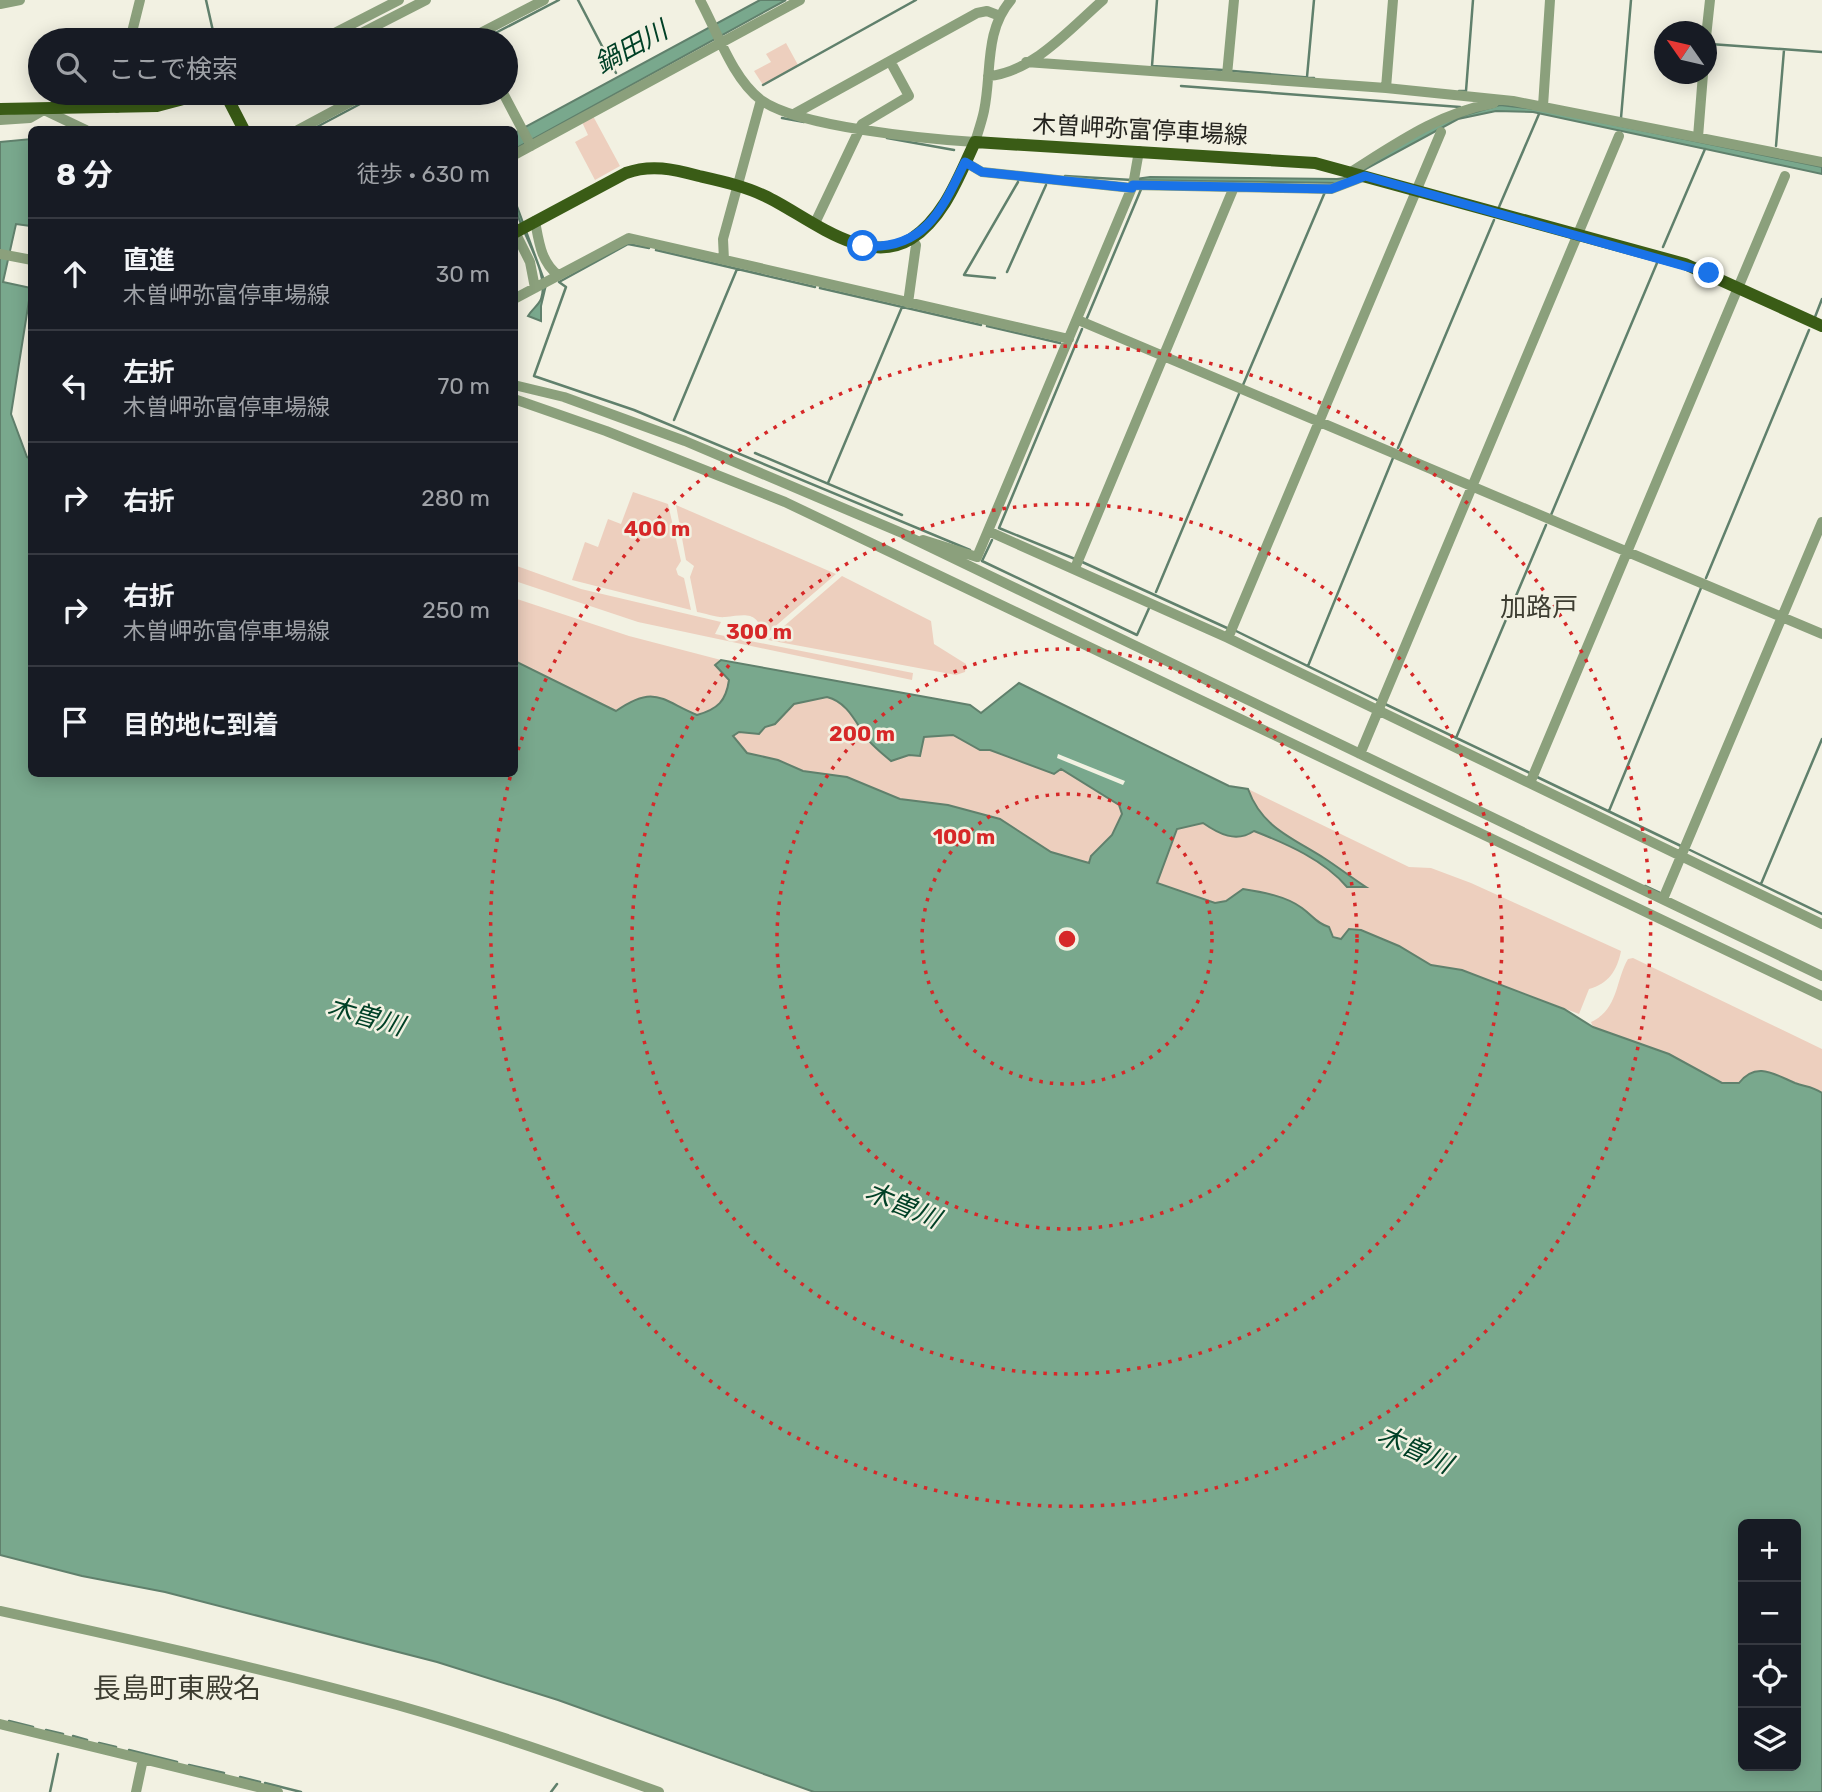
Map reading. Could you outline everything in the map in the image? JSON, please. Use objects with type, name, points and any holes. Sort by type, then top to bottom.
[{"type":"main road","points":[[0,109],[44,110],[160,105]]},
{"type":"main road","points":[[231,105],[242,126]]},
{"type":"main road","name":"木曽岬弥富停車場線","points":[[975,142],[1302,161],[1685,264],[1822,326]]},
{"type":"main road","points":[[521,229],[626,173],[645,168],[678,171],[738,186],[863,246],[891,246],[912,239],[936,216],[975,142]]},
{"type":"street","points":[[0,5],[20,0]]},
{"type":"street","points":[[133,28],[140,0]]},
{"type":"street","points":[[345,28],[400,0]]},
{"type":"street","points":[[371,28],[426,0]]},
{"type":"street","points":[[492,28],[544,0]]},
{"type":"street","points":[[700,0],[738,73],[761,100],[794,114],[860,128],[975,142],[985,110],[992,42],[1000,16],[1011,0]]},
{"type":"street","points":[[518,152],[800,0]]},
{"type":"street","points":[[988,76],[1002,75],[1026,62],[1103,0]]},
{"type":"street","points":[[1227,75],[1234,0]]},
{"type":"street","points":[[1386,88],[1393,0]]},
{"type":"street","points":[[1543,106],[1550,0]]},
{"type":"street","points":[[1708,21],[1710,0]]},
{"type":"street","points":[[794,114],[976,13],[987,10],[1000,16]]},
{"type":"street","points":[[815,223],[862,124],[908,96],[890,61]]},
{"type":"street","points":[[1026,62],[1227,75],[1513,101],[1822,162]]},
{"type":"street","points":[[1698,137],[1702,84]]},
{"type":"street","points":[[724,260],[723,239],[761,100]]},
{"type":"street","points":[[965,162],[982,172],[1133,186],[1331,189],[1444,117],[1471,107],[1513,101]]},
{"type":"street","points":[[305,126],[345,105]]},
{"type":"street","points":[[509,105],[530,145]]},
{"type":"street","points":[[0,120],[30,118],[44,110],[78,126]]},
{"type":"street","points":[[1228,638],[1441,132]]},
{"type":"street","points":[[1360,754],[1619,136]]},
{"type":"street","points":[[905,535],[977,557],[1133,186],[1139,151]]},
{"type":"street","points":[[1530,783],[1785,176]]},
{"type":"street","points":[[1075,568],[1234,187]]},
{"type":"street","points":[[521,229],[542,252],[548,267],[545,282]]},
{"type":"street","points":[[521,229],[530,262],[545,282]]},
{"type":"street","points":[[518,297],[629,238],[1069,339]]},
{"type":"street","points":[[908,303],[916,245],[912,239]]},
{"type":"street","points":[[5,255],[28,259]]},
{"type":"street","points":[[1078,320],[1822,634]]},
{"type":"street","points":[[518,387],[564,397],[685,441],[905,535],[1822,976]]},
{"type":"street","points":[[518,400],[606,431],[797,507],[1822,996]]},
{"type":"street","points":[[1663,899],[1822,522]]},
{"type":"street","points":[[988,531],[1228,638],[1822,924]]},
{"type":"street","points":[[0,1611],[191,1653],[397,1706],[490,1733],[659,1792]]},
{"type":"street","points":[[0,1724],[278,1792]]},
{"type":"street","points":[[136,1792],[143,1759]]},
{"type":"shaded area","points":[[786,43],[798,65],[763,85],[754,71],[771,62],[766,54]]},
{"type":"shaded area","points":[[593,116],[620,166],[595,180],[575,142],[588,135],[582,122]]},
{"type":"shaded area","points":[[633,492],[668,504],[681,561],[676,569],[678,575],[684,578],[691,610],[572,580],[585,542],[598,547],[608,519],[621,524]]},
{"type":"shaded area","points":[[676,505],[836,574],[764,636],[758,622],[750,616],[722,617],[697,612],[690,577],[694,566],[686,560]]},
{"type":"shaded area","points":[[518,566],[581,589],[721,622],[715,634],[913,673],[912,680],[638,622],[518,582]]},
{"type":"shaded area","points":[[842,576],[931,621],[934,644],[966,664],[965,672],[956,675],[768,640]]},
{"type":"shaded area","points":[[518,599],[629,636],[721,660],[970,705],[981,713],[1009,690],[1133,793],[1103,867],[681,743],[518,662]]},
{"type":"shaded area","points":[[1229,786],[1248,789],[1409,867],[1431,868],[1471,883],[1621,951],[1617,965],[1611,976],[1589,989],[1579,1014],[1462,970],[1440,970],[1226,901],[1215,903],[1148,881],[1157,839]]},
{"type":"shaded area","points":[[1633,958],[1822,1049],[1822,1100],[1722,1083],[1669,1054],[1593,1027],[1591,1022],[1607,1010],[1628,959]]},
{"type":"water","points":[[760,0],[786,0],[518,147],[518,131]]},
{"type":"water","points":[[1500,105],[1543,110],[1822,167],[1822,174],[1533,112],[1496,111],[1458,119],[1340,183],[1128,180],[1150,177],[1345,178],[1434,124]]},
{"type":"water","name":"木曽川","points":[[28,139],[28,226],[16,224],[3,282],[28,287],[28,307],[11,414],[28,458],[28,777],[518,777],[518,662],[616,711],[649,696],[666,700],[697,715],[716,707],[726,693],[729,680],[715,665],[721,660],[970,705],[981,713],[1019,683],[1229,786],[1248,789],[1261,813],[1270,823],[1366,887],[1347,887],[1316,861],[1292,847],[1254,831],[1234,837],[1221,834],[1203,823],[1177,829],[1157,883],[1215,903],[1226,901],[1243,889],[1266,893],[1296,904],[1329,927],[1333,937],[1341,939],[1349,929],[1361,930],[1399,946],[1431,965],[1462,970],[1564,1009],[1593,1027],[1669,1054],[1722,1083],[1739,1083],[1752,1072],[1766,1071],[1822,1093],[1822,1792],[814,1792],[558,1700],[437,1662],[165,1592],[82,1576],[0,1555],[0,142]],"holes":[[[827,697],[840,703],[868,740],[891,761],[909,755],[920,756],[924,737],[953,735],[980,750],[990,750],[1054,774],[1061,769],[1119,805],[1122,814],[1112,835],[1091,856],[1089,863],[1051,852],[1000,819],[948,805],[900,799],[847,777],[803,771],[778,760],[747,753],[733,736],[739,732],[759,734],[765,727],[775,724],[794,704]]]},
{"type":"water","points":[[518,209],[546,285],[541,321],[528,316],[540,301],[543,288],[537,262],[520,222]]},
{"type":"pier","points":[[1058,754],[1125,781],[1123,785],[1057,758]]},
{"type":"waterway","points":[[206,0],[212,28]]},
{"type":"waterway","points":[[505,28],[559,0]]},
{"type":"waterway","name":"鍋田川","points":[[578,0],[616,73]]},
{"type":"waterway","points":[[763,85],[916,0]]},
{"type":"waterway","points":[[1157,0],[1152,66],[1223,70]]},
{"type":"waterway","points":[[1307,77],[1314,0]]},
{"type":"waterway","points":[[1459,91],[1466,91],[1473,0]]},
{"type":"waterway","points":[[1621,118],[1631,0]]},
{"type":"waterway","points":[[1717,44],[1822,52]]},
{"type":"waterway","points":[[1776,146],[1784,50]]},
{"type":"waterway","points":[[1233,71],[1314,78]]},
{"type":"waterway","points":[[1181,86],[1460,107]]},
{"type":"waterway","points":[[319,126],[358,105]]},
{"type":"waterway","points":[[1499,207],[1539,114]]},
{"type":"waterway","points":[[782,118],[804,122]]},
{"type":"waterway","points":[[887,138],[954,150]]},
{"type":"waterway","points":[[1663,247],[1705,149]]},
{"type":"waterway","points":[[1065,176],[1132,180]]},
{"type":"waterway","points":[[995,278],[964,275],[1018,182]]},
{"type":"waterway","points":[[1007,272],[1046,185]]},
{"type":"waterway","points":[[1087,318],[1142,187]]},
{"type":"waterway","points":[[1243,385],[1325,192]]},
{"type":"waterway","points":[[1398,448],[1494,220]]},
{"type":"waterway","points":[[649,248],[628,244],[559,282],[566,287],[534,376],[634,410],[970,550]]},
{"type":"waterway","points":[[656,250],[815,287]]},
{"type":"waterway","points":[[1551,515],[1657,263]]},
{"type":"waterway","points":[[674,420],[737,269]]},
{"type":"waterway","points":[[820,288],[981,325]]},
{"type":"waterway","points":[[1815,317],[1822,299]]},
{"type":"waterway","points":[[828,483],[902,307]]},
{"type":"waterway","points":[[987,326],[1060,343]]},
{"type":"waterway","points":[[1075,559],[999,528],[1082,329]]},
{"type":"waterway","points":[[1706,578],[1809,330]]},
{"type":"waterway","points":[[1156,592],[1239,394]]},
{"type":"waterway","points":[[755,453],[902,515]]},
{"type":"waterway","points":[[1308,666],[1393,458]]},
{"type":"waterway","points":[[1456,738],[1546,525]]},
{"type":"waterway","points":[[992,540],[982,561],[1137,635],[1150,606]]},
{"type":"waterway","points":[[1080,561],[1227,628]]},
{"type":"waterway","points":[[1609,811],[1701,588]]},
{"type":"waterway","points":[[1234,630],[1379,701]]},
{"type":"waterway","points":[[1385,704],[1530,773]]},
{"type":"waterway","points":[[1761,884],[1822,739]]},
{"type":"waterway","points":[[1535,776],[1681,846]]},
{"type":"waterway","points":[[1690,850],[1822,914]]},
{"type":"waterway","points":[[1645,886],[1660,893]]},
{"type":"waterway","points":[[9,1721],[33,1727]]},
{"type":"waterway","points":[[46,1730],[63,1734]]},
{"type":"waterway","points":[[73,1736],[87,1740]]},
{"type":"waterway","points":[[99,1743],[116,1747]]},
{"type":"waterway","points":[[129,1750],[177,1762]]},
{"type":"waterway","points":[[50,1792],[58,1754]]},
{"type":"waterway","points":[[189,1765],[224,1773]]},
{"type":"waterway","points":[[240,1777],[260,1782]]},
{"type":"waterway","points":[[265,1783],[301,1792]]},
{"type":"waterway","points":[[551,1792],[557,1784]]},
{"type":"district","name":"加路戸","points":[[1539,607]]},
{"type":"district","name":"長島町東殿名","points":[[177,1688]]},
{"type":"route","points":[[863,246],[891,246],[912,239],[936,216],[965,162],[982,172],[1132,188],[1133,185],[1331,189],[1346,186],[1365,176],[1685,264],[1709,273]]}]
